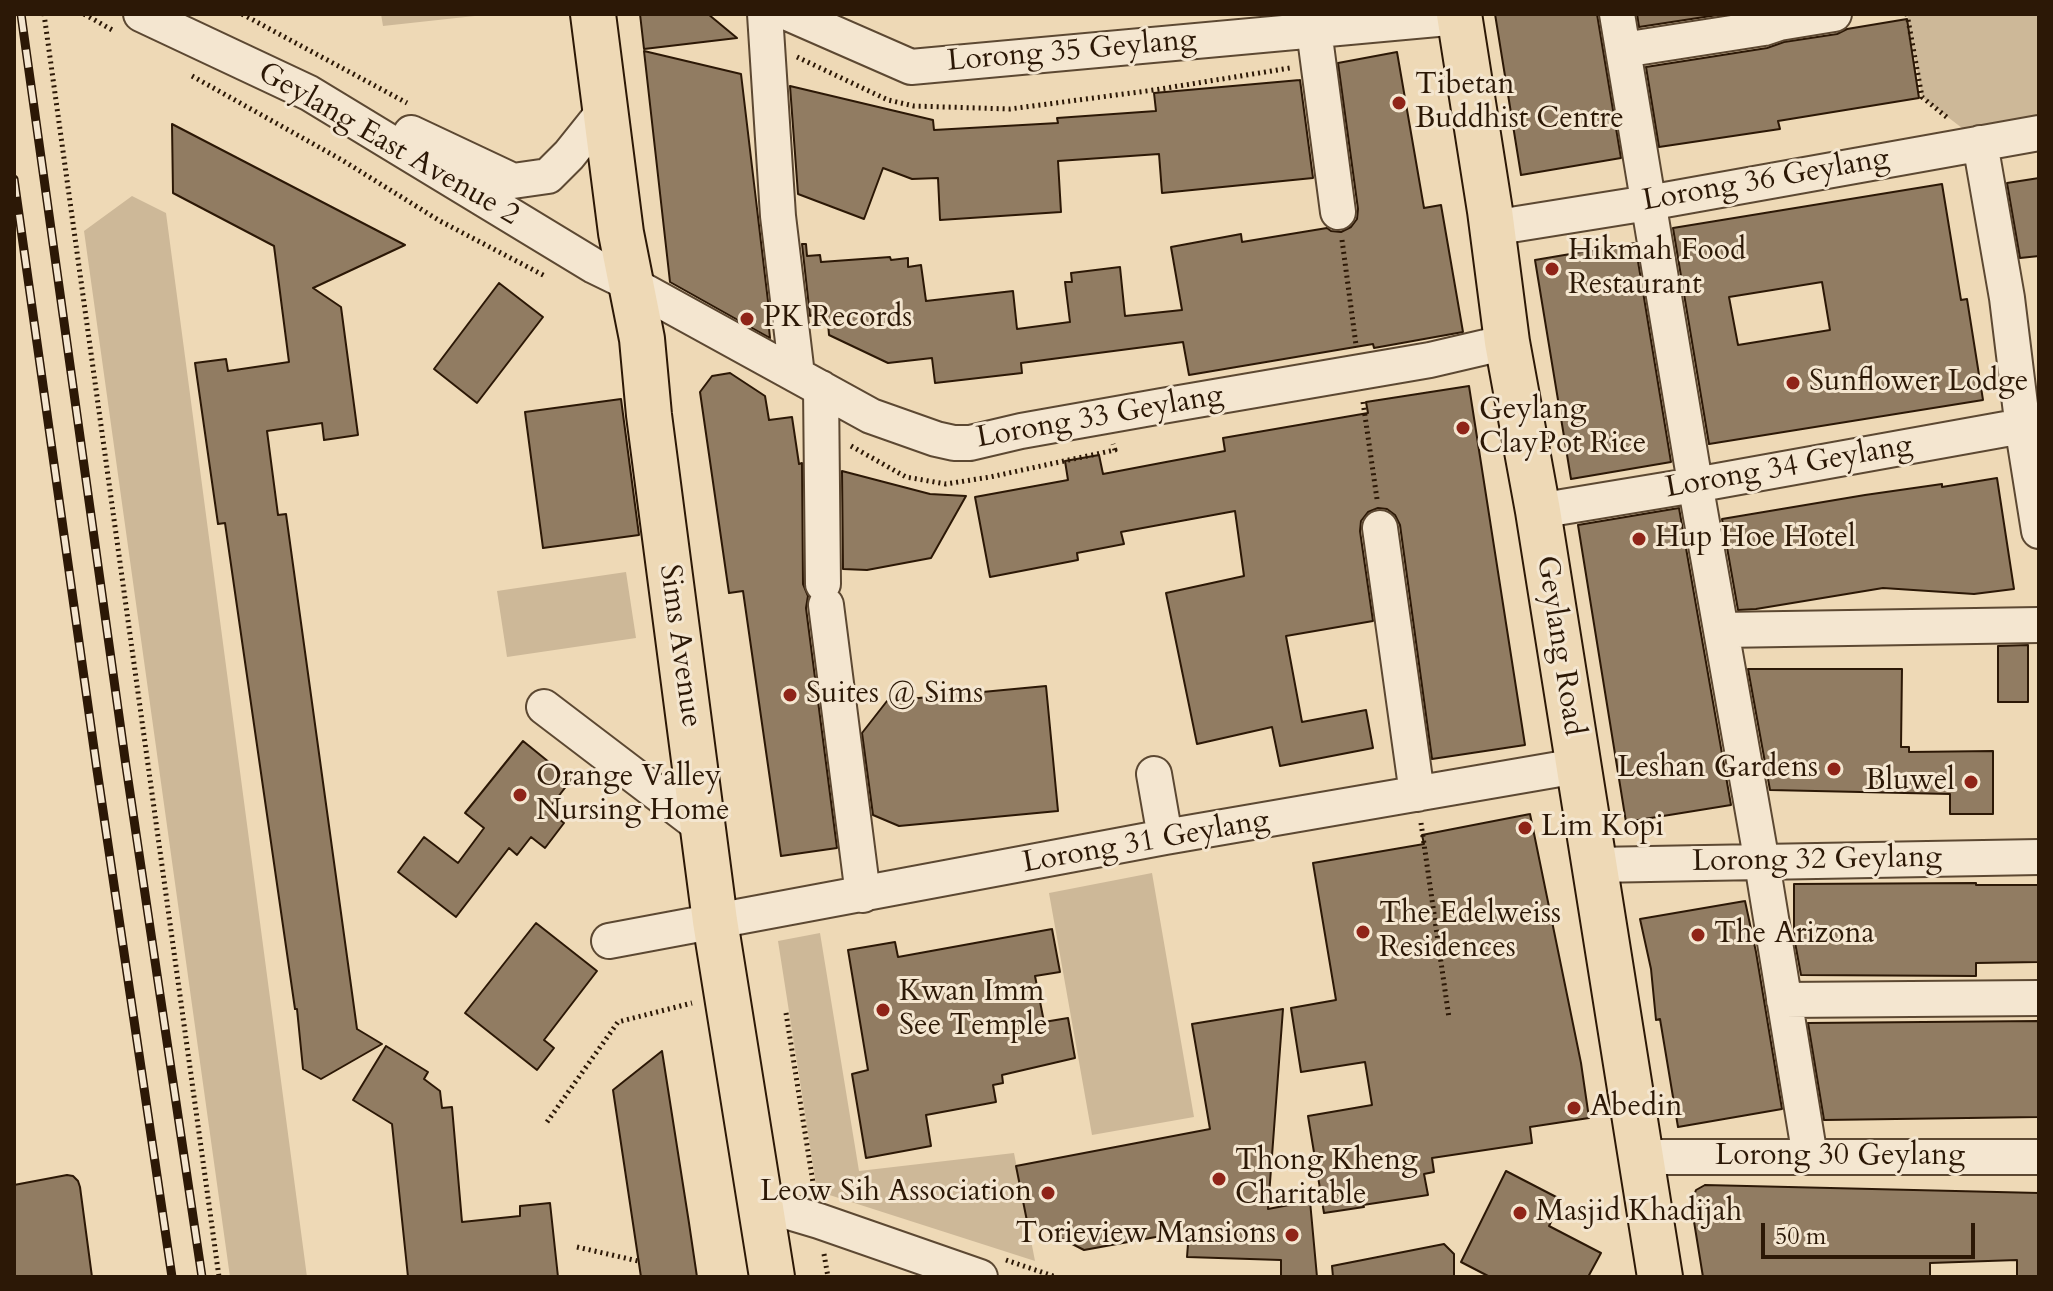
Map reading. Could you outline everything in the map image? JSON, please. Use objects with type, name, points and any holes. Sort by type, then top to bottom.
[{"type":"main road","name":"Sims Avenue","points":[[593,14],[621,233],[642,339],[649,415],[715,921],[772,1277]]},
{"type":"main road","name":"Geylang Road","points":[[1459,15],[1507,342],[1538,511],[1660,1277]]},
{"type":"street","name":"Geylang East Avenue 2","points":[[189,14],[381,118],[513,181],[548,176],[605,110]]},
{"type":"street","points":[[765,14],[778,216],[809,382],[825,594],[863,895]]},
{"type":"street","name":"Lorong 35 Geylang","points":[[790,14],[911,67],[1459,15]]},
{"type":"street","points":[[1617,14],[1810,1157]]},
{"type":"street","points":[[1623,50],[1834,14]]},
{"type":"street","name":"Geylang East Avenue 2","points":[[133,26],[309,93],[594,266],[631,284]]},
{"type":"street","points":[[1314,30],[1338,212]]},
{"type":"street","name":"Lorong 36 Geylang","points":[[1492,228],[2039,133]]},
{"type":"street","points":[[1980,143],[2031,424],[2039,531]]},
{"type":"street","name":"Lorong 33 Geylang","points":[[631,284],[871,416],[954,443],[970,443],[1021,431],[1359,373],[1507,342]]},
{"type":"street","name":"Lorong 34 Geylang","points":[[1538,511],[2031,424]]},
{"type":"street","points":[[1380,528],[1417,794]]},
{"type":"street","points":[[1721,630],[2039,625]]},
{"type":"street","points":[[544,707],[703,828]]},
{"type":"street","name":"Lorong 31 Geylang","points":[[609,941],[1165,837],[1577,766]]},
{"type":"street","points":[[1154,774],[1165,837]]},
{"type":"street","name":"Lorong 32 Geylang","points":[[1594,865],[2039,857]]},
{"type":"street","points":[[1784,1000],[2039,998]]},
{"type":"street","name":"Lorong 30 Geylang","points":[[1641,1157],[2039,1157]]},
{"type":"street","points":[[762,1204],[980,1277]]},
{"type":"path","points":[[44,14],[219,1277]]},
{"type":"path","points":[[84,14],[133,26]]},
{"type":"path","points":[[242,14],[418,109]]},
{"type":"path","points":[[1907,14],[1922,97],[1980,143]]},
{"type":"path","points":[[192,76],[342,160],[440,221],[548,277]]},
{"type":"path","points":[[1338,212],[1380,528]]},
{"type":"path","points":[[1417,794],[1449,1018]]},
{"type":"path","points":[[547,1122],[618,1022],[728,994]]},
{"type":"path","points":[[786,1013],[828,1277]]},
{"type":"path","points":[[577,1247],[638,1261]]},
{"type":"shaded area","points":[[381,14],[493,14],[383,26]]},
{"type":"shaded area","points":[[1907,14],[2035,14],[2039,17],[2039,132],[1980,142],[1922,97]]},
{"type":"shaded area","points":[[132,196],[166,213],[307,1277],[230,1277],[84,231]]},
{"type":"shaded area","points":[[626,572],[636,638],[507,657],[497,591]]},
{"type":"shaded area","points":[[1152,873],[1194,1117],[1092,1135],[1049,893]]},
{"type":"shaded area","points":[[820,933],[859,1171],[1014,1153],[1035,1261],[817,1191],[778,941]]},
{"type":"building","points":[[640,14],[708,14],[737,38],[644,49]]},
{"type":"building","points":[[1495,14],[1597,14],[1621,158],[1521,175]]},
{"type":"building","points":[[1637,14],[1724,14],[1639,27]]},
{"type":"building","points":[[1907,19],[1919,98],[1778,121],[1780,129],[1659,147],[1646,67],[1767,48],[1784,42]]},
{"type":"building","points":[[644,51],[741,74],[770,338],[670,282]]},
{"type":"building","points":[[1397,52],[1424,208],[1441,205],[1463,332],[1189,375],[1183,342],[1021,363],[1022,373],[935,383],[932,358],[888,363],[829,335],[828,323],[814,324],[813,315],[810,316],[802,244],[806,244],[807,256],[820,255],[821,262],[908,258],[908,267],[921,265],[926,301],[1013,291],[1017,329],[1070,322],[1065,282],[1072,282],[1071,273],[1120,267],[1125,316],[1182,310],[1171,247],[1241,234],[1242,242],[1327,228],[1341,232],[1351,227],[1357,219],[1358,209],[1338,63]]},
{"type":"building","points":[[1300,80],[1313,178],[1162,193],[1159,154],[1058,161],[1061,212],[940,220],[938,178],[912,179],[883,168],[864,219],[798,194],[790,86],[933,120],[934,130],[1058,123],[1057,118],[1156,111],[1154,93]]},
{"type":"building","points":[[172,124],[405,245],[313,288],[341,307],[358,435],[324,440],[322,423],[267,431],[278,515],[286,514],[357,1029],[382,1044],[321,1079],[303,1069],[297,1009],[225,523],[218,524],[195,363],[226,359],[228,371],[289,362],[274,246],[173,193]]},
{"type":"building","points":[[2039,178],[2039,256],[2020,258],[2007,183]]},
{"type":"building","points":[[1942,184],[1961,300],[1967,299],[1983,400],[1709,444],[1673,228]],"holes":[[[1822,282],[1830,330],[1738,345],[1729,297]]]},
{"type":"building","points":[[1635,243],[1671,462],[1571,479],[1535,260]]},
{"type":"building","points":[[499,283],[543,317],[477,403],[434,369]]},
{"type":"building","points":[[730,373],[765,396],[769,420],[792,417],[799,464],[802,463],[803,584],[808,596],[806,608],[837,848],[781,856],[743,591],[729,593],[700,392],[712,376]]},
{"type":"building","points":[[1469,386],[1525,745],[1432,759],[1400,525],[1395,515],[1387,509],[1368,512],[1361,521],[1373,621],[1286,636],[1302,722],[1366,710],[1373,748],[1280,766],[1272,727],[1197,744],[1166,593],[1244,576],[1235,511],[1121,532],[1124,544],[1077,553],[1078,560],[990,577],[975,497],[1068,480],[1065,461],[1099,455],[1103,474],[1225,451],[1223,438],[1368,413],[1366,402]]},
{"type":"building","points":[[621,399],[639,535],[543,548],[525,412]]},
{"type":"building","points":[[842,471],[930,494],[966,496],[931,558],[867,570],[843,569]]},
{"type":"building","points":[[1997,478],[2014,589],[1974,594],[1883,588],[1738,610],[1722,519],[1865,495]]},
{"type":"building","points":[[1679,508],[1731,805],[1626,822],[1578,525]]},
{"type":"building","points":[[2028,645],[2028,702],[1998,702],[1998,646]]},
{"type":"building","points":[[1748,669],[1902,669],[1901,747],[1909,747],[1909,752],[1993,751],[1993,814],[1950,814],[1950,794],[1770,790]]},
{"type":"building","points":[[1046,686],[1058,811],[899,826],[873,815],[862,733],[887,701]]},
{"type":"building","points":[[523,741],[571,780],[548,810],[564,823],[545,848],[531,837],[517,855],[509,848],[456,917],[398,872],[424,837],[458,863],[484,828],[465,813]]},
{"type":"building","points":[[1530,814],[1581,1063],[1589,1118],[1530,1127],[1532,1143],[1432,1158],[1434,1172],[1424,1174],[1428,1195],[1324,1213],[1308,1116],[1372,1105],[1365,1062],[1301,1072],[1291,1008],[1336,1000],[1313,863],[1424,844],[1422,835]]},
{"type":"building","points":[[1794,884],[2039,885],[2039,962],[1976,963],[1976,976],[1801,975],[1794,937]]},
{"type":"building","points":[[1745,901],[1782,1109],[1678,1127],[1660,1019],[1656,1020],[1651,969],[1640,919]]},
{"type":"building","points":[[536,923],[597,971],[544,1040],[554,1048],[537,1070],[465,1013]]},
{"type":"building","points":[[1052,929],[1060,972],[1035,976],[1044,1022],[1068,1018],[1075,1058],[1002,1075],[1003,1083],[993,1085],[996,1102],[926,1115],[931,1146],[866,1158],[852,1074],[868,1070],[848,950],[895,942],[898,957]]},
{"type":"building","points":[[1283,1009],[1268,1209],[1310,1201],[1317,1277],[1281,1277],[1281,1260],[1187,1257],[1189,1231],[1084,1250],[1027,1221],[1016,1166],[1210,1129],[1192,1024]]},
{"type":"building","points":[[2039,1021],[2039,1117],[1824,1120],[1808,1023]]},
{"type":"building","points":[[386,1046],[428,1072],[424,1079],[440,1091],[442,1108],[452,1107],[462,1222],[520,1216],[520,1206],[550,1203],[558,1277],[408,1277],[392,1124],[353,1100]]},
{"type":"building","points":[[662,1051],[697,1277],[641,1277],[613,1090]]},
{"type":"building","name":"Masjid Khadijah","points":[[1506,1171],[1562,1200],[1549,1226],[1601,1253],[1588,1277],[1490,1277],[1461,1262]]},
{"type":"building","points":[[73,1176],[80,1187],[92,1277],[14,1277],[14,1185]]},
{"type":"building","points":[[1705,1185],[2039,1193],[2039,1277],[2017,1277],[2017,1260],[1930,1263],[1930,1277],[1703,1277],[1691,1203],[1696,1190]]},
{"type":"building","points":[[1444,1244],[1454,1254],[1454,1277],[1333,1277],[1332,1266]]},
{"type":"railway","points":[[21,14],[126,766],[202,1277]]},
{"type":"railway","points":[[14,179],[172,1277]]},
{"type":"place","name":"Tibetan Buddhist Centre","points":[[1399,103]]},
{"type":"place","name":"Hikmah Food Restaurant","points":[[1552,269]]},
{"type":"place","name":"PK Records","points":[[747,319]]},
{"type":"place","name":"Sunflower Lodge","points":[[1793,383]]},
{"type":"place","name":"Geylang ClayPot Rice","points":[[1463,428]]},
{"type":"place","name":"Hup Hoe Hotel","points":[[1639,539]]},
{"type":"place","name":"Suites @ Sims","points":[[790,695]]},
{"type":"place","name":"Leshan Gardens","points":[[1834,769]]},
{"type":"place","name":"Bluwel","points":[[1971,782]]},
{"type":"place","name":"Orange Valley Nursing Home","points":[[520,795]]},
{"type":"place","name":"Lim Kopi","points":[[1525,828]]},
{"type":"place","name":"The Edelweiss Residences","points":[[1363,932]]},
{"type":"place","name":"The Arizona","points":[[1698,935]]},
{"type":"place","name":"Kwan Imm See Temple","points":[[883,1010]]},
{"type":"place","name":"Abedin","points":[[1574,1108]]},
{"type":"place","name":"Thong Kheng Charitable","points":[[1219,1179]]},
{"type":"place","name":"Leow Sih Association","points":[[1048,1193]]},
{"type":"place","name":"Masjid Khadijah","points":[[1520,1213]]},
{"type":"place","name":"Torieview Mansions","points":[[1292,1235]]}]
